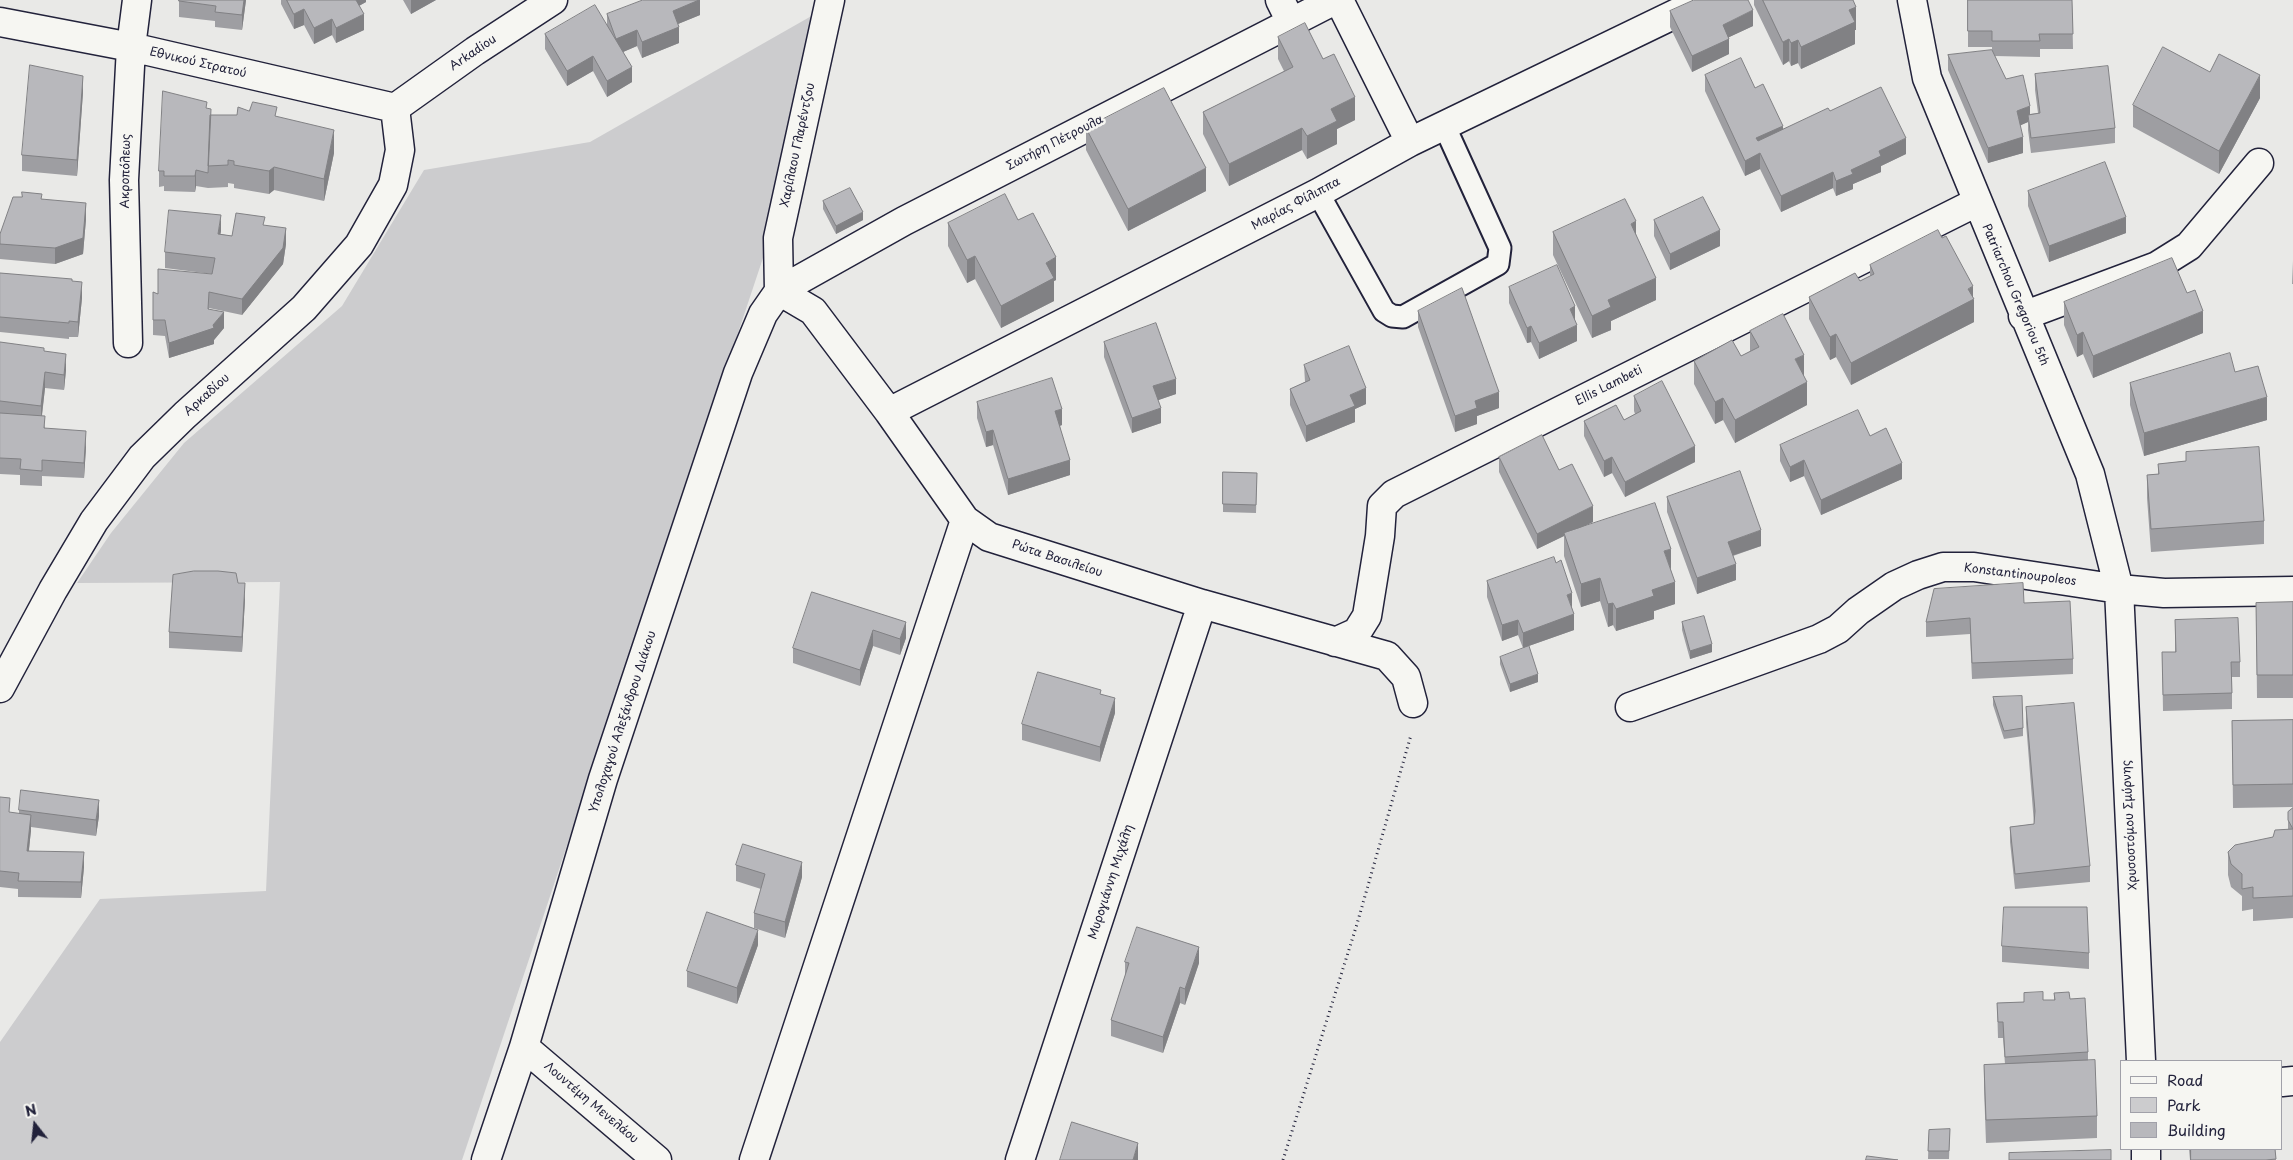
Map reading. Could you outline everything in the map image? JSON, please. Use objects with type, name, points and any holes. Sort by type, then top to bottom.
[{"type":"street","name":"Ακροπόλεως","points":[[128,343],[124,180],[132,47],[137,0]]},
{"type":"street","name":"Arkadiou","points":[[395,108],[475,51],[553,0]]},
{"type":"street","name":"Χαρίλαου Γλαρέντζου","points":[[779,291],[778,238],[830,0]]},
{"type":"street","name":"Σωτήρη Πέτρουλα","points":[[779,291],[1286,11],[1335,0]]},
{"type":"street","points":[[1340,0],[1410,142]]},
{"type":"street","name":"Μαρίας Φίλιππα","points":[[889,412],[1318,193],[1410,142],[1704,0]]},
{"type":"street","name":"Patriarchou Gregoriou 5th","points":[[1912,0],[1927,78],[2023,316],[2090,474],[2119,590]]},
{"type":"street","name":"Εθνικού Στρατού","points":[[0,22],[132,47],[395,108]]},
{"type":"street","name":"Αρκαδίου","points":[[0,688],[53,590],[94,521],[142,457],[184,415],[304,308],[360,245],[393,185],[400,150],[395,108]]},
{"type":"street","points":[[2023,316],[2157,266],[2189,246],[2259,163]]},
{"type":"street","name":"Ellis Lambeti","points":[[1335,642],[1357,632],[1367,616],[1380,536],[1382,506],[1394,494],[1977,202]]},
{"type":"street","name":"Ρώτα Βασιλείου","points":[[779,291],[814,311],[889,412],[965,520],[989,537],[1202,604],[1387,656],[1406,677],[1413,703]]},
{"type":"street","name":"Υπολοχαγού Αλεξάνδρου Διάκου","points":[[486,1160],[524,1047],[603,779],[738,373],[763,314],[779,291]]},
{"type":"street","points":[[754,1160],[965,520]]},
{"type":"street","name":"Konstantinoupoleos","points":[[1630,707],[1819,639],[1838,629],[1858,611],[1894,586],[1918,575],[1943,567],[1974,568],[2119,590],[2164,592],[2293,591]]},
{"type":"street","name":"Χρυσοστόμου Σμύρνης","points":[[2119,590],[2141,1060]]},
{"type":"street","name":"Μυρογιάννη Μιχάλη","points":[[1020,1160],[1202,604]]},
{"type":"street","name":"Λουντέμη Μενελάου","points":[[524,1047],[657,1160]]},
{"type":"lane","points":[[1318,193],[1384,311],[1392,316],[1404,317],[1498,264],[1500,256],[1500,248],[1444,125]]},
{"type":"path","points":[[1283,1160],[1357,924],[1411,736],[1416,717],[1413,703]]},
{"type":"green space","points":[[822,10],[768,243],[462,1160],[0,1160],[0,1042],[100,899],[266,891],[280,582],[77,583],[111,533],[184,443],[342,306],[424,170],[590,142]]},
{"type":"building","points":[[179,0],[244,0],[242,15],[215,12],[216,6]]},
{"type":"building","points":[[287,0],[356,0],[364,14],[336,28],[332,19],[314,28],[304,9],[294,14]]},
{"type":"building","points":[[643,0],[699,0],[673,11],[679,27],[642,42],[637,30],[616,39],[607,14]]},
{"type":"building","points":[[1694,0],[1748,0],[1753,10],[1723,25],[1729,39],[1692,56],[1670,11]]},
{"type":"building","points":[[1763,0],[1853,0],[1856,7],[1849,10],[1855,22],[1801,47],[1798,40],[1791,43],[1789,39],[1783,42]]},
{"type":"building","points":[[1968,0],[2072,0],[2073,34],[2039,34],[2040,41],[1992,41],[1992,31],[1968,31]]},
{"type":"building","points":[[595,5],[632,67],[607,81],[593,56],[567,71],[545,34]]},
{"type":"building","points":[[1305,23],[1323,59],[1334,54],[1355,97],[1331,109],[1337,121],[1307,136],[1302,128],[1229,164],[1203,112],[1293,67],[1278,37]]},
{"type":"building","points":[[2163,47],[2210,72],[2219,54],[2260,75],[2219,151],[2133,105]]},
{"type":"building","points":[[1992,50],[2006,79],[2023,75],[2030,106],[2017,111],[2023,137],[1988,148],[1948,55]]},
{"type":"building","points":[[1741,58],[1755,88],[1763,84],[1783,126],[1756,138],[1758,141],[1828,108],[1830,111],[1881,87],[1906,138],[1879,151],[1881,156],[1851,170],[1853,174],[1836,181],[1833,172],[1781,196],[1760,153],[1745,161],[1705,75]]},
{"type":"building","points":[[30,65],[83,76],[77,160],[22,155]]},
{"type":"building","points":[[2108,66],[2115,128],[2031,138],[2028,115],[2040,113],[2035,74]]},
{"type":"building","points":[[1164,88],[1206,168],[1128,209],[1086,128]]},
{"type":"building","points":[[163,91],[207,102],[206,108],[211,109],[208,173],[196,170],[195,176],[164,176],[164,171],[159,171]]},
{"type":"building","points":[[253,102],[277,107],[275,116],[334,130],[324,179],[274,167],[269,171],[234,165],[234,161],[228,160],[228,165],[208,166],[210,115],[237,115],[238,107],[249,111]]},
{"type":"building","points":[[2105,162],[2126,217],[2049,246],[2028,191]]},
{"type":"building","points":[[850,188],[863,212],[836,226],[823,201]]},
{"type":"building","points":[[22,192],[42,194],[41,199],[86,203],[83,238],[55,248],[0,244],[0,234],[13,197],[22,197]]},
{"type":"building","points":[[1005,194],[1018,220],[1033,213],[1056,257],[1046,263],[1054,278],[1001,306],[975,256],[967,260],[948,223]]},
{"type":"building","points":[[1703,197],[1720,230],[1670,254],[1654,220]]},
{"type":"building","points":[[1625,199],[1636,221],[1631,224],[1656,278],[1608,300],[1611,307],[1592,316],[1553,232]]},
{"type":"building","points":[[169,210],[221,215],[218,234],[232,236],[236,213],[265,217],[263,225],[286,228],[283,248],[242,299],[209,292],[208,309],[224,312],[213,325],[214,328],[169,343],[165,320],[153,320],[153,292],[158,294],[158,269],[212,274],[215,258],[165,252]]},
{"type":"building","points":[[1938,230],[1942,238],[1946,236],[1973,286],[1968,289],[1974,299],[1851,363],[1836,334],[1830,337],[1809,297],[1855,273],[1860,281],[1874,274],[1870,265]]},
{"type":"building","points":[[2172,258],[2187,293],[2195,290],[2203,311],[2093,356],[2083,332],[2077,335],[2064,302]]},
{"type":"building","points":[[1557,265],[1575,306],[1570,309],[1577,325],[1539,343],[1531,326],[1527,328],[1509,287]]},
{"type":"building","points":[[0,273],[72,279],[72,281],[82,282],[78,322],[69,321],[69,323],[0,317]]},
{"type":"building","points":[[1462,288],[1499,392],[1475,401],[1477,408],[1455,416],[1418,311]]},
{"type":"building","points":[[1783,314],[1804,355],[1795,359],[1807,382],[1735,420],[1723,398],[1715,402],[1694,361],[1732,340],[1741,356],[1759,347],[1750,331]]},
{"type":"building","points":[[1156,323],[1176,379],[1153,386],[1161,408],[1132,418],[1104,342]]},
{"type":"building","points":[[0,342],[44,348],[44,351],[66,354],[64,375],[45,372],[41,406],[0,401]]},
{"type":"building","points":[[1349,346],[1366,388],[1350,395],[1355,406],[1306,426],[1290,389],[1310,380],[1304,365]]},
{"type":"building","points":[[2230,353],[2235,372],[2258,366],[2267,397],[2144,433],[2130,383]]},
{"type":"building","points":[[1052,378],[1062,409],[1055,411],[1070,460],[1008,479],[993,430],[986,432],[977,402]]},
{"type":"building","points":[[1662,381],[1695,446],[1625,482],[1612,457],[1604,461],[1584,421],[1616,405],[1624,420],[1641,411],[1634,396]]},
{"type":"building","points":[[1858,410],[1870,436],[1886,428],[1902,463],[1821,500],[1804,460],[1790,467],[1780,445]]},
{"type":"building","points":[[0,413],[45,416],[44,428],[86,431],[84,463],[42,460],[42,471],[20,469],[21,459],[0,458]]},
{"type":"building","points":[[1542,435],[1559,470],[1572,464],[1593,506],[1537,534],[1499,457]]},
{"type":"building","points":[[2259,447],[2264,521],[2151,529],[2147,475],[2159,474],[2158,464],[2186,461],[2186,452]]},
{"type":"building","points":[[1740,471],[1761,530],[1728,542],[1736,564],[1697,578],[1667,497]]},
{"type":"building","points":[[1223,472],[1257,473],[1256,505],[1223,504]]},
{"type":"building","points":[[1655,503],[1671,549],[1664,551],[1675,582],[1652,590],[1654,596],[1616,609],[1613,603],[1608,604],[1600,578],[1581,584],[1564,533]]},
{"type":"building","points":[[1554,557],[1556,563],[1561,560],[1572,593],[1567,595],[1574,614],[1523,633],[1518,620],[1502,625],[1487,581]]},
{"type":"building","points":[[194,571],[236,573],[238,583],[245,583],[242,637],[169,632],[173,575]]},
{"type":"building","points":[[2023,583],[2024,603],[2070,601],[2073,659],[1972,663],[1970,618],[1926,622],[1934,589]]},
{"type":"building","points":[[812,592],[906,622],[900,639],[873,630],[860,670],[793,648]]},
{"type":"building","points":[[2293,602],[2293,675],[2257,675],[2256,603]]},
{"type":"building","points":[[1704,616],[1712,644],[1690,651],[1682,622]]},
{"type":"building","points":[[2238,618],[2240,662],[2231,662],[2232,693],[2163,695],[2162,652],[2176,652],[2175,620]]},
{"type":"building","points":[[1529,646],[1538,674],[1510,684],[1500,657]]},
{"type":"building","points":[[1038,672],[1101,690],[1100,694],[1115,698],[1100,747],[1022,724]]},
{"type":"building","points":[[2022,696],[2023,728],[2004,731],[1993,697]]},
{"type":"building","points":[[2074,703],[2090,866],[2015,874],[2010,827],[2034,824],[2035,811],[2026,707]]},
{"type":"building","points":[[2293,720],[2293,784],[2233,785],[2232,721]]},
{"type":"building","points":[[21,790],[99,800],[96,820],[19,810]]},
{"type":"building","points":[[0,797],[10,798],[9,812],[31,815],[27,851],[84,852],[81,882],[18,881],[19,873],[0,871]]},
{"type":"building","points":[[2293,808],[2293,829],[2288,820],[2288,812]]},
{"type":"building","points":[[2293,829],[2293,896],[2253,898],[2253,887],[2242,889],[2242,874],[2231,864],[2228,852],[2235,845],[2273,837],[2275,830]]},
{"type":"building","points":[[743,844],[802,862],[785,922],[754,913],[765,874],[736,865]]},
{"type":"building","points":[[2004,907],[2087,907],[2089,953],[2002,946]]},
{"type":"building","points":[[707,912],[758,930],[737,988],[687,971]]},
{"type":"building","points":[[1137,927],[1199,947],[1185,989],[1180,987],[1163,1037],[1111,1020],[1129,963],[1125,962]]},
{"type":"building","points":[[2043,992],[2043,1000],[2055,1000],[2054,993],[2069,992],[2070,999],[2085,998],[2088,1052],[2005,1057],[2003,1022],[1998,1022],[1997,1003],[2024,1002],[2024,993]]},
{"type":"building","points":[[2095,1060],[2097,1116],[1986,1120],[1984,1065]]},
{"type":"building","points":[[1072,1122],[1138,1143],[1133,1160],[1060,1160]]},
{"type":"building","points":[[1950,1129],[1949,1151],[1928,1151],[1929,1130]]},
{"type":"building","points":[[2111,1150],[2111,1160],[2009,1160],[2009,1153]]},
{"type":"building","points":[[2191,1150],[2275,1150],[2276,1159],[2266,1160],[2191,1160]]},
{"type":"building","points":[[1867,1156],[1898,1160],[1866,1160]]}]
